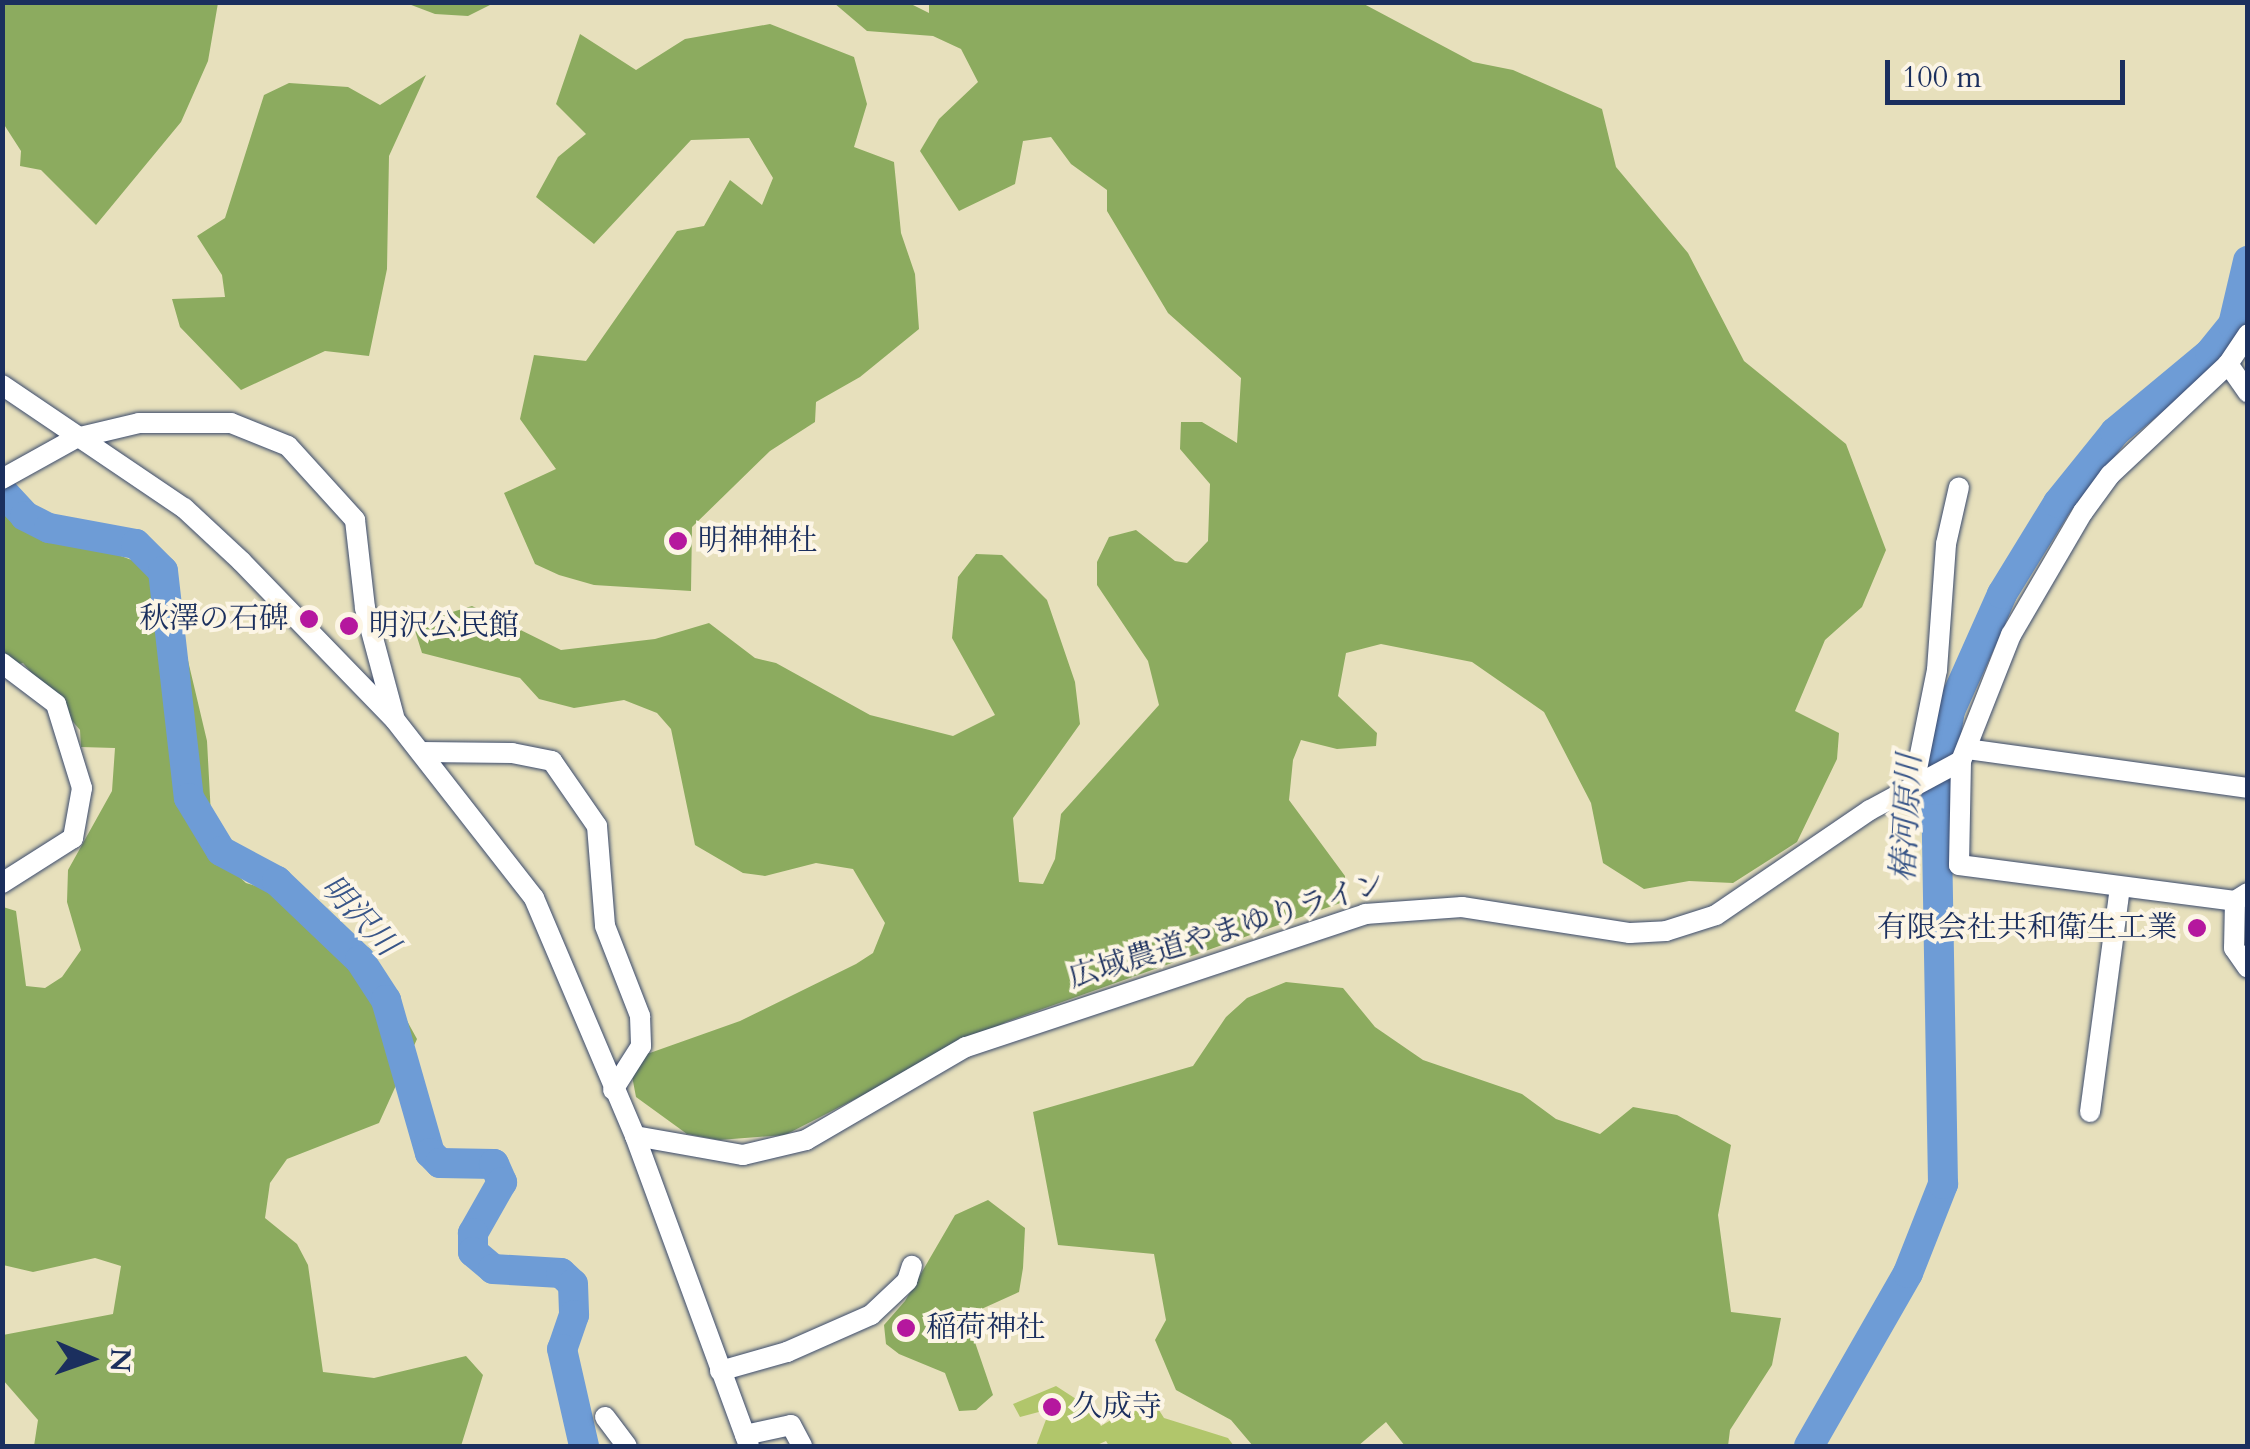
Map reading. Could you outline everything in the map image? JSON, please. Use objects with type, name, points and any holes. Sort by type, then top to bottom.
[{"type":"street","points":[[2248,334],[2228,364],[2110,475],[2083,512],[2011,635],[1964,754],[1959,865],[2120,888],[2241,897],[2234,948],[2248,968]]},
{"type":"street","points":[[2228,364],[2248,394]]},
{"type":"street","points":[[2,384],[184,508],[395,720],[534,898],[634,1136],[747,1441],[791,1425],[802,1446]]},
{"type":"street","points":[[2,479],[76,438],[139,423],[206,422],[255,428],[288,446],[355,520],[365,608],[395,720]]},
{"type":"street","points":[[1920,781],[1936,670],[1946,544],[1959,487]]},
{"type":"street","points":[[2,663],[56,704],[82,788],[73,838],[50,858],[2,883]]},
{"type":"street","points":[[421,752],[512,752],[552,761],[598,826],[605,926],[640,1016],[641,1046],[613,1090]]},
{"type":"street","points":[[1964,754],[2248,788]]},
{"type":"street","name":"広域農道やまゆりライン","points":[[634,1136],[743,1154],[806,1140],[966,1047],[1378,912],[1436,905],[1608,932],[1680,928],[1737,902],[1964,754]]},
{"type":"street","points":[[2090,1112],[2120,888]]},
{"type":"street","points":[[720,1371],[786,1352],[871,1315],[908,1282],[912,1266]]},
{"type":"street","points":[[605,1418],[627,1446]]},
{"type":"green space","points":[[3,2],[218,3],[208,61],[181,122],[96,225],[41,170],[20,166],[21,151],[3,123]]},
{"type":"green space","points":[[929,2],[1362,3],[1473,62],[1513,70],[1602,109],[1616,167],[1688,253],[1744,361],[1846,444],[1886,550],[1862,607],[1825,640],[1795,711],[1839,733],[1837,759],[1797,842],[1733,883],[1689,881],[1644,889],[1603,863],[1591,803],[1544,712],[1472,662],[1381,644],[1346,653],[1338,696],[1377,733],[1376,746],[1337,749],[1301,740],[1293,760],[1289,800],[1345,876],[1346,901],[1006,1022],[785,1135],[719,1140],[687,1134],[636,1097],[632,1076],[647,1054],[740,1021],[856,964],[873,953],[885,923],[853,869],[816,863],[765,876],[743,873],[695,845],[671,729],[657,713],[624,700],[574,708],[539,699],[520,678],[422,653],[413,624],[472,606],[561,650],[655,639],[709,623],[755,658],[776,663],[870,715],[953,736],[995,715],[952,638],[958,577],[976,554],[1002,555],[1047,600],[1075,682],[1080,724],[1013,818],[1019,882],[1043,884],[1055,859],[1061,814],[1159,705],[1148,661],[1097,585],[1097,562],[1109,537],[1136,530],[1175,561],[1187,563],[1208,541],[1210,484],[1180,449],[1181,422],[1202,422],[1237,443],[1241,378],[1168,313],[1107,211],[1107,190],[1071,164],[1051,137],[1023,141],[1015,184],[959,211],[920,151],[939,119],[978,82],[961,49],[933,36],[867,31],[834,3],[909,3],[929,13]]},
{"type":"green space","points":[[406,3],[494,3],[468,16],[435,14]]},
{"type":"green space","points":[[770,24],[854,57],[867,104],[854,147],[894,162],[901,233],[915,274],[919,329],[860,377],[816,402],[815,422],[770,451],[692,527],[691,591],[594,585],[559,575],[535,564],[504,493],[556,469],[520,419],[534,355],[586,361],[677,231],[704,226],[730,180],[762,205],[773,178],[749,138],[691,140],[594,244],[536,197],[558,157],[586,134],[556,104],[580,34],[636,70],[685,39]]},
{"type":"green space","points":[[426,75],[389,156],[387,269],[369,356],[325,351],[241,390],[180,327],[172,299],[225,297],[222,275],[197,236],[225,218],[264,95],[289,83],[348,87],[380,105]]},
{"type":"green space","points":[[3,513],[140,563],[177,614],[207,741],[213,853],[246,883],[321,905],[373,959],[417,1039],[379,1123],[287,1159],[270,1183],[265,1218],[297,1244],[308,1265],[323,1372],[374,1378],[466,1356],[483,1375],[461,1446],[34,1446],[38,1420],[3,1380],[3,1335],[113,1314],[121,1266],[95,1258],[33,1272],[3,1265],[3,907],[16,911],[26,986],[45,988],[62,977],[81,950],[67,902],[68,870],[112,791],[115,748],[81,747],[80,730],[23,663],[3,668]]},
{"type":"green space","points":[[1286,982],[1343,988],[1375,1027],[1423,1060],[1522,1094],[1556,1119],[1600,1134],[1633,1107],[1677,1115],[1731,1145],[1718,1215],[1731,1312],[1781,1318],[1772,1365],[1730,1430],[1728,1446],[1405,1446],[1386,1422],[1358,1446],[1253,1446],[1231,1420],[1176,1390],[1155,1340],[1166,1320],[1154,1254],[1058,1245],[1033,1112],[1193,1066],[1226,1017],[1247,998]]},
{"type":"green space","points":[[988,1200],[1025,1228],[1023,1268],[1019,1292],[966,1316],[993,1395],[976,1410],[959,1411],[945,1373],[899,1354],[886,1344],[884,1325],[905,1301],[955,1215]]},
{"type":"green space","name":"久成寺","points":[[1056,1386],[1090,1408],[1101,1426],[1150,1396],[1164,1418],[1228,1438],[1234,1446],[1109,1446],[1106,1441],[1095,1446],[1036,1446],[1050,1409],[1020,1417],[1013,1404]]},
{"type":"waterway","name":"椿河原川","points":[[1809,1446],[1908,1273],[1943,1184],[1936,790],[1950,711],[2002,594],[2058,503],[2115,432],[2210,353],[2233,325],[2248,261]]},
{"type":"waterway","name":"明沢川","points":[[2,491],[25,516],[49,528],[136,544],[163,571],[189,798],[221,851],[277,881],[360,960],[386,1000],[430,1153],[440,1163],[494,1164],[502,1182],[473,1233],[473,1252],[493,1269],[561,1273],[573,1284],[574,1315],[562,1349],[584,1446]]},
{"type":"place","name":"明神神社","points":[[678,541]]},
{"type":"place","name":"秋澤の石碑","points":[[309,619]]},
{"type":"place","name":"明沢公民館","points":[[349,626]]},
{"type":"place","name":"有限会社共和衛生工業","points":[[2197,928]]},
{"type":"place","name":"稲荷神社","points":[[906,1328]]},
{"type":"place","name":"久成寺","points":[[1052,1407]]}]
